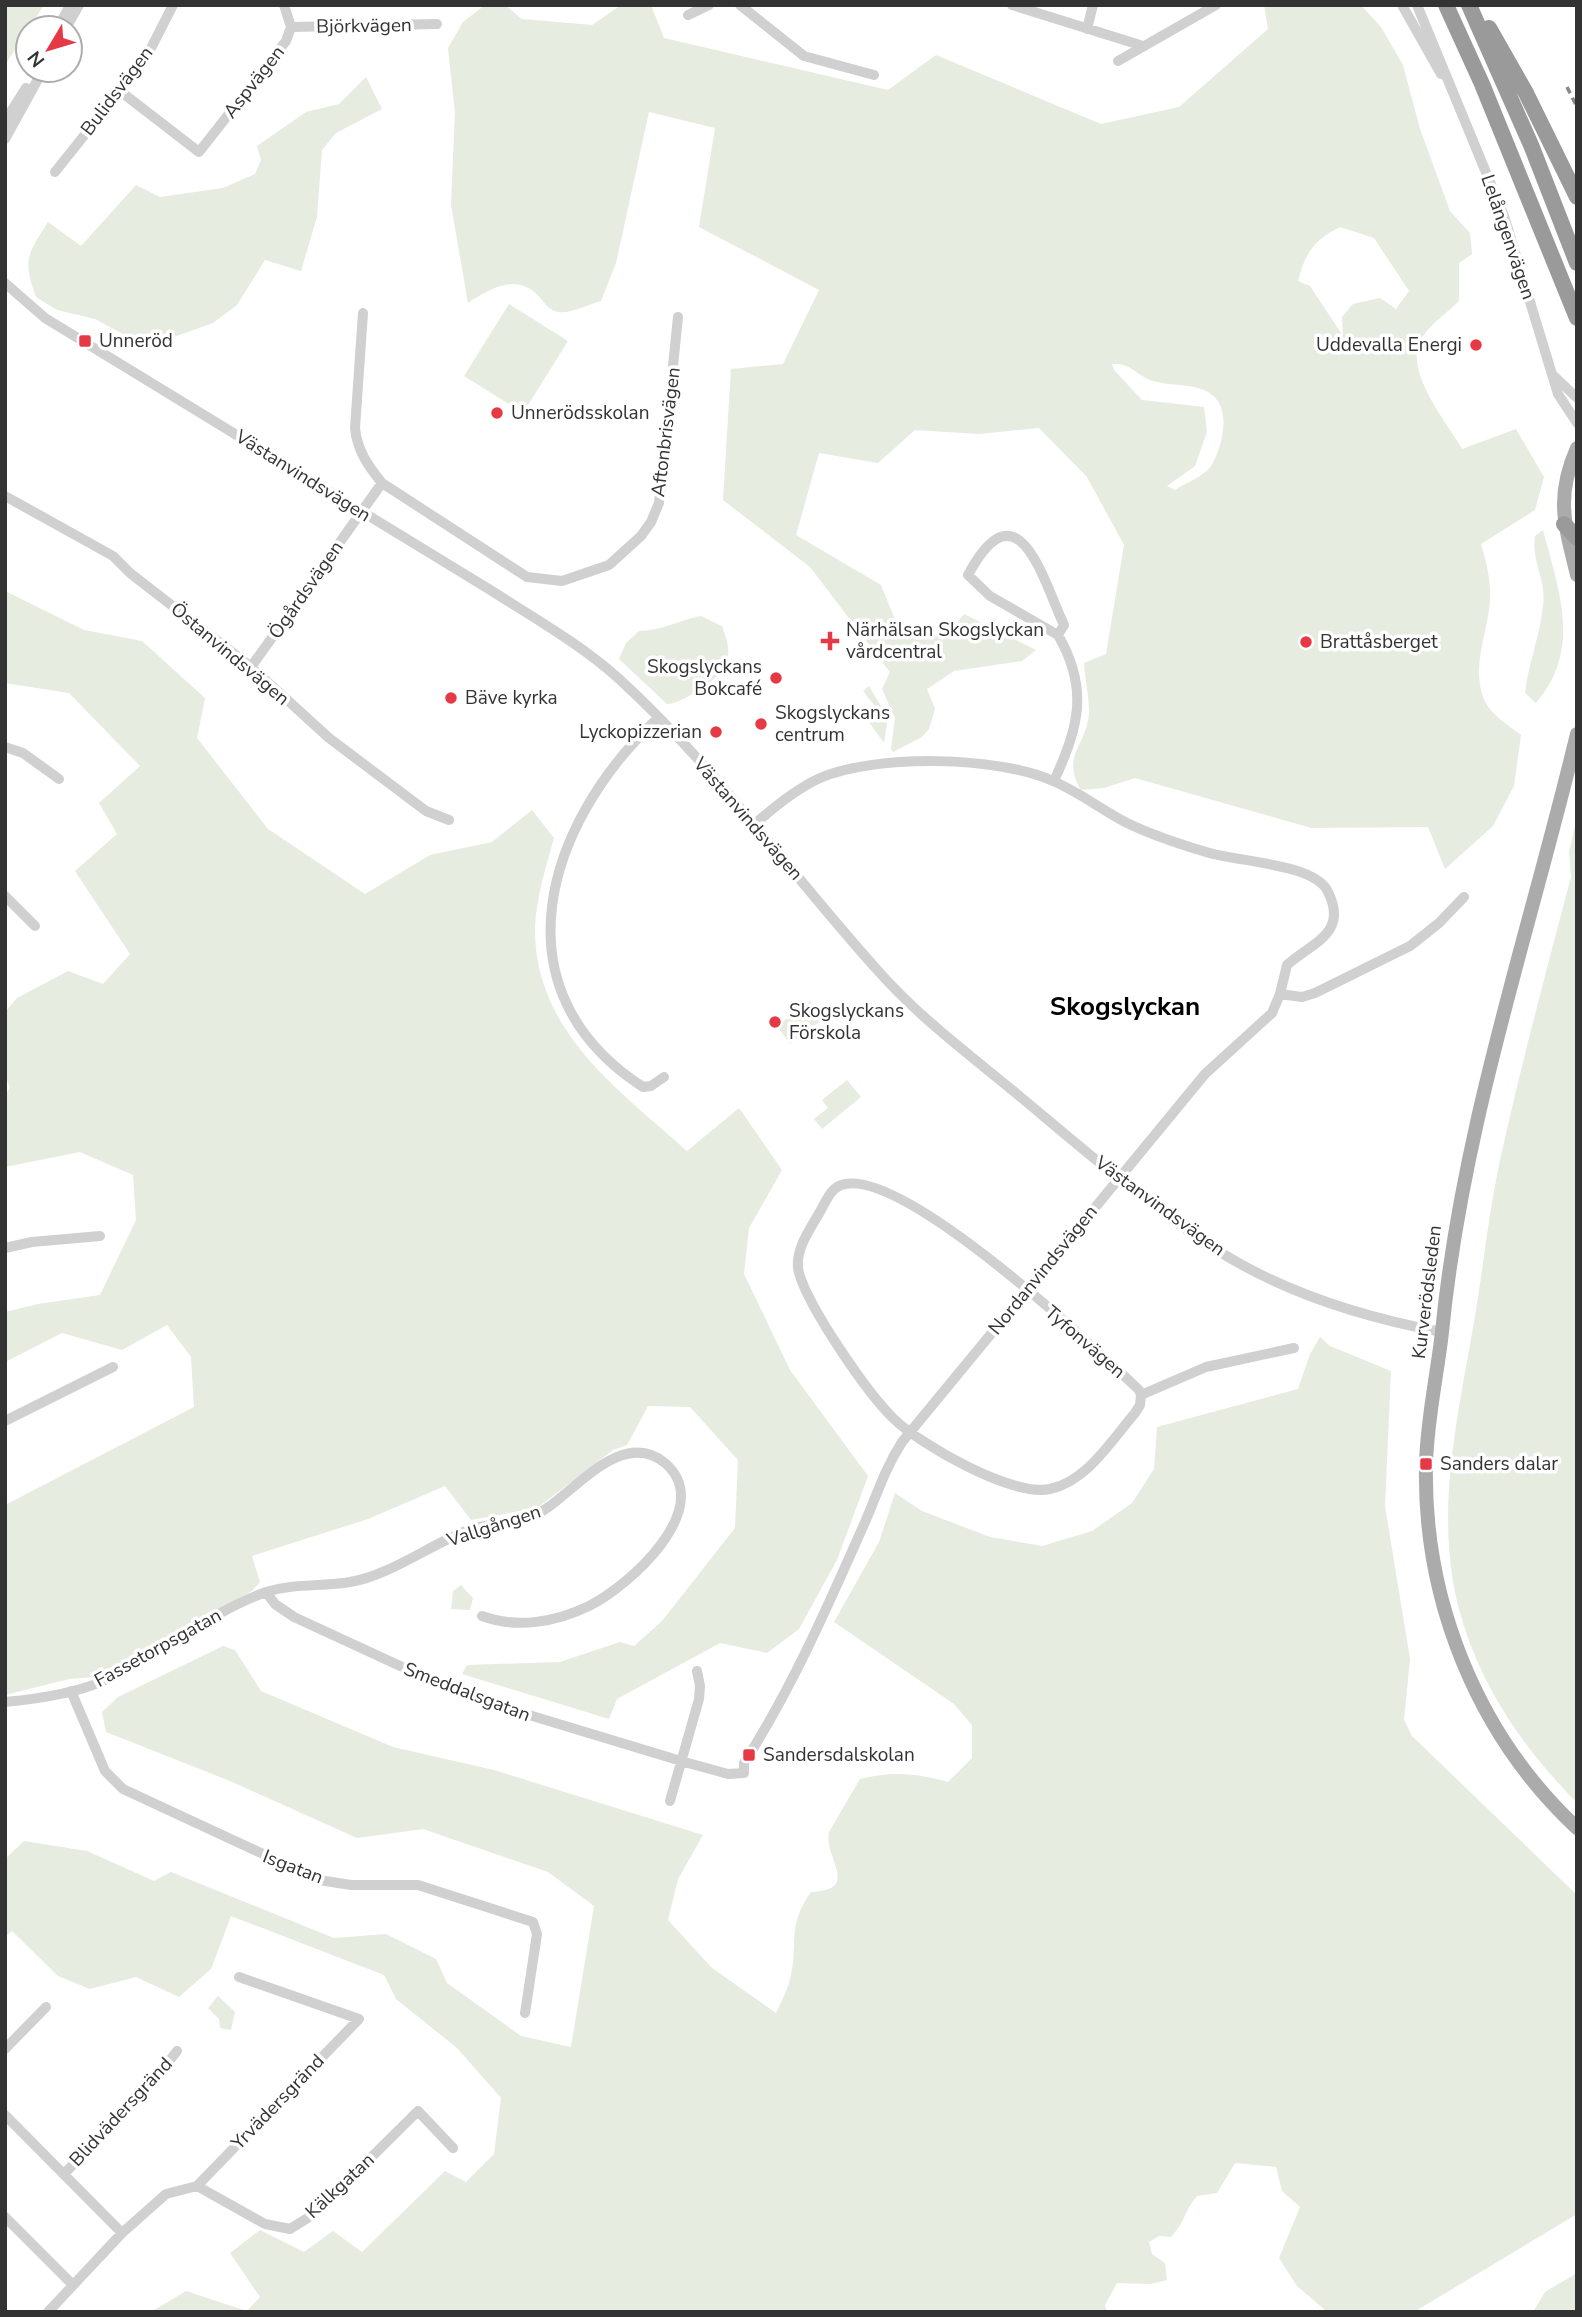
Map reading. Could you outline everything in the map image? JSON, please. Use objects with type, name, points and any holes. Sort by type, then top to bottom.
[{"type":"highway","points":[[1446,5],[1482,83],[1577,318]]},
{"type":"highway","points":[[1472,5],[1526,93],[1577,197]]},
{"type":"highway","points":[[1472,5],[1577,263]]},
{"type":"highway","points":[[1564,524],[1577,538]]},
{"type":"main road","points":[[1577,448],[1563,493],[1564,524],[1577,575]]},
{"type":"main road","name":"Kurverödsleden","points":[[1577,734],[1477,1113],[1449,1258],[1426,1475],[1433,1552],[1443,1605],[1469,1681],[1501,1737],[1533,1781],[1577,1828]]},
{"type":"street","name":"Bulidsvägen","points":[[55,172],[146,58],[173,5]]},
{"type":"street","name":"Aspvägen","points":[[120,91],[199,152],[286,41],[291,27],[285,5]]},
{"type":"street","points":[[688,15],[709,5]]},
{"type":"street","points":[[740,5],[804,56],[874,75]]},
{"type":"street","points":[[1012,5],[1140,45]]},
{"type":"street","points":[[1087,29],[1093,5]]},
{"type":"street","points":[[1118,61],[1140,45],[1216,5]]},
{"type":"street","name":"Lelångenvägen","points":[[1402,5],[1458,104]]},
{"type":"street","name":"Lelångenvägen","points":[[1417,5],[1515,248],[1551,373],[1564,407],[1577,423]]},
{"type":"street","name":"Björkvägen","points":[[291,27],[437,24]]},
{"type":"street","points":[[5,121],[27,84]]},
{"type":"street","points":[[5,139],[35,84]]},
{"type":"street","name":"Västanvindsvägen","points":[[5,283],[45,318],[563,636],[617,678],[755,824],[904,999],[1118,1177],[1191,1233],[1251,1269],[1326,1303],[1390,1323],[1442,1332]]},
{"type":"street","name":"Aftonbrisvägen","points":[[363,313],[355,428],[361,454],[382,482],[527,577],[562,581],[609,565],[641,536],[651,522],[659,503],[678,317]]},
{"type":"street","points":[[1551,373],[1577,398]]},
{"type":"street","name":"Ögårdsvägen","points":[[251,667],[382,482]]},
{"type":"street","name":"Östanvindsvägen","points":[[5,496],[113,556],[130,573],[251,667],[329,738],[426,811],[449,820]]},
{"type":"street","points":[[1054,781],[1072,737],[1079,691],[1073,661],[1058,635],[990,596],[968,575],[985,546],[994,540],[1012,538],[1019,540],[1030,550],[1039,562],[1064,625],[1058,635]]},
{"type":"street","points":[[657,719],[614,766],[579,825],[553,891],[550,948],[556,982],[564,1003],[590,1043],[607,1061],[643,1087],[651,1086],[664,1077]]},
{"type":"street","points":[[5,747],[23,753],[60,779]]},
{"type":"street","name":"Nordanvindsvägen","points":[[744,1768],[796,1670],[864,1526],[887,1466],[1118,1177],[1205,1074],[1272,1013],[1287,965],[1318,945],[1331,927],[1331,898],[1318,879],[1299,871],[1224,858],[1152,834],[1054,781],[1009,768],[904,762],[869,764],[820,778],[795,792],[755,824]]},
{"type":"street","points":[[5,896],[35,926]]},
{"type":"street","points":[[1280,994],[1302,997],[1315,993],[1398,953],[1430,931],[1464,897]]},
{"type":"street","name":"Tyfonvägen","points":[[861,1183],[886,1192],[958,1234],[1026,1291],[1084,1338],[1139,1390],[1141,1395],[1140,1405],[1135,1413],[1082,1474],[1048,1489],[1018,1487],[984,1475],[911,1433],[893,1418],[848,1361],[799,1273],[801,1248],[833,1190],[846,1184],[861,1183]]},
{"type":"street","points":[[5,1248],[32,1242],[100,1236]]},
{"type":"street","points":[[1141,1395],[1206,1367],[1294,1348]]},
{"type":"street","points":[[5,1421],[113,1367]]},
{"type":"street","name":"Vallgången","points":[[266,1592],[288,1586],[351,1582],[467,1530],[541,1513],[617,1456],[641,1452],[664,1463],[673,1473],[680,1491],[676,1519],[659,1548],[638,1573],[589,1606],[541,1622],[501,1623],[482,1616]]},
{"type":"street","name":"Smeddalsgatan","points":[[266,1592],[275,1604],[295,1617],[463,1695],[728,1774],[744,1768]]},
{"type":"street","name":"Fassetorpsgatan","points":[[5,1702],[71,1691],[105,1680],[266,1592]]},
{"type":"street","points":[[670,1801],[699,1699],[701,1686],[696,1671]]},
{"type":"street","name":"Isgatan","points":[[71,1691],[105,1771],[122,1789],[319,1880],[351,1885],[418,1885],[533,1922],[537,1934],[525,2013]]},
{"type":"street","name":"Yrvädersgränd","points":[[197,2186],[359,2019],[239,1977]]},
{"type":"street","points":[[5,2049],[47,2007]]},
{"type":"street","name":"Blidvädersgränd","points":[[65,2173],[156,2078],[177,2051]]},
{"type":"street","name":"Kälkgatan","points":[[197,2186],[265,2224],[290,2229],[314,2214],[418,2111],[453,2148]]},
{"type":"street","points":[[5,2115],[122,2233]]},
{"type":"street","points":[[48,2312],[122,2233],[166,2194],[197,2186]]},
{"type":"street","points":[[5,2217],[73,2284]]},
{"type":"shaded area","points":[[5,5],[44,5],[38,14],[14,14],[14,51],[5,65]]},
{"type":"shaded area","points":[[485,5],[505,5],[522,19],[592,25],[621,5],[651,5],[664,38],[888,90],[936,55],[1101,124],[1179,107],[1268,29],[1264,5],[1361,5],[1381,27],[1403,65],[1420,129],[1450,211],[1470,233],[1472,254],[1459,263],[1459,301],[1427,331],[1417,349],[1421,378],[1462,449],[1516,429],[1544,477],[1535,510],[1481,544],[1488,573],[1490,602],[1481,650],[1480,685],[1490,709],[1521,735],[1514,786],[1493,826],[1445,869],[1428,827],[1312,828],[1135,778],[1104,788],[1081,790],[1073,768],[1088,723],[1084,663],[1106,654],[1124,545],[1087,477],[1039,428],[979,434],[915,430],[878,463],[819,453],[796,535],[881,585],[896,622],[945,638],[964,614],[1036,650],[1022,661],[954,671],[927,689],[935,709],[929,729],[922,737],[893,752],[891,749],[895,718],[882,689],[890,672],[810,567],[723,500],[731,369],[783,364],[819,290],[699,227],[715,128],[649,112],[616,263],[601,301],[558,312],[533,291],[516,284],[499,286],[468,303],[451,205],[455,112],[448,48],[463,22]],"holes":[[[1340,227],[1374,238],[1409,291],[1396,309],[1380,298],[1353,304],[1342,317],[1343,336],[1310,286],[1298,281],[1312,248],[1323,237]],[[1112,364],[1128,367],[1157,382],[1201,389],[1216,398],[1223,416],[1222,437],[1208,470],[1175,490],[1167,486],[1195,466],[1207,432],[1204,407],[1142,400],[1114,370]]]},
{"type":"shaded area","points":[[366,77],[382,109],[336,133],[322,150],[317,217],[301,271],[265,260],[237,305],[213,323],[154,344],[138,342],[95,319],[57,310],[36,297],[29,274],[29,257],[48,222],[81,246],[136,185],[160,197],[223,188],[255,174],[261,160],[257,146],[306,112],[339,104]]},
{"type":"shaded area","points":[[509,304],[568,341],[523,413],[464,376]]},
{"type":"shaded area","points":[[1543,530],[1560,597],[1563,641],[1559,662],[1550,683],[1536,703],[1525,693],[1544,597],[1534,545],[1535,536]]},
{"type":"shaded area","points":[[5,591],[84,630],[142,641],[205,698],[197,738],[268,829],[365,894],[430,855],[492,842],[532,810],[554,838],[539,894],[535,928],[538,965],[549,998],[565,1028],[585,1055],[634,1105],[687,1151],[739,1108],[782,1170],[749,1228],[744,1274],[790,1370],[868,1476],[837,1560],[799,1629],[767,1653],[720,1643],[617,1699],[609,1719],[462,1674],[467,1665],[560,1662],[620,1642],[634,1646],[662,1621],[735,1528],[738,1460],[690,1407],[648,1406],[627,1445],[613,1450],[537,1508],[471,1520],[445,1486],[368,1519],[252,1556],[260,1582],[252,1591],[94,1677],[69,1679],[5,1695],[5,1505],[194,1407],[191,1357],[167,1325],[122,1350],[62,1333],[5,1362],[5,1312],[100,1295],[136,1220],[133,1175],[80,1152],[5,1167],[5,1095],[10,1088],[5,1074],[5,1012],[17,998],[68,971],[103,984],[130,954],[75,871],[117,834],[99,803],[140,766],[69,693],[5,683]]},
{"type":"shaded area","points":[[701,616],[722,626],[727,640],[726,664],[717,676],[700,689],[681,700],[667,704],[619,659],[626,643],[639,631]]},
{"type":"shaded area","points":[[869,686],[888,718],[884,743],[866,718],[874,705],[863,691]]},
{"type":"shaded area","points":[[1577,817],[1577,1803],[1525,1743],[1484,1676],[1464,1626],[1454,1588],[1448,1512],[1455,1436],[1495,1185],[1524,1056],[1571,877],[1569,852]]},
{"type":"shaded area","points":[[810,1001],[823,1019],[790,1044],[777,1026]]},
{"type":"shaded area","points":[[847,1080],[861,1097],[822,1129],[814,1119],[828,1108],[822,1100]]},
{"type":"shaded area","points":[[1320,1337],[1330,1346],[1391,1371],[1385,1506],[1410,1659],[1404,1720],[1412,1736],[1577,1895],[1577,2214],[1414,2312],[1326,2311],[1297,2286],[1279,2258],[1300,2207],[1282,2191],[1276,2167],[1235,2163],[1217,2193],[1197,2196],[1171,2237],[1159,2236],[1149,2242],[1152,2254],[1165,2263],[1167,2280],[1151,2284],[1117,2283],[1105,2305],[1107,2312],[151,2312],[186,2291],[247,2311],[260,2297],[230,2253],[260,2230],[304,2252],[333,2231],[362,2252],[445,2171],[466,2182],[494,2154],[501,2098],[457,2048],[396,1999],[384,1975],[231,1916],[211,1969],[179,1997],[136,1977],[90,1989],[58,1976],[12,1931],[5,1937],[5,1859],[24,1841],[87,1851],[154,1881],[171,1872],[334,1938],[386,1934],[436,1959],[447,1983],[521,2036],[571,2047],[594,1906],[548,1872],[423,1829],[357,1838],[230,1781],[106,1732],[102,1712],[118,1697],[223,1646],[235,1650],[261,1691],[393,1747],[494,1770],[703,1835],[678,1879],[668,1920],[712,1968],[776,2013],[789,1983],[796,1927],[803,1905],[811,1892],[826,1890],[838,1879],[829,1832],[860,1779],[904,1774],[948,1782],[972,1758],[972,1725],[954,1704],[834,1622],[879,1542],[895,1493],[922,1511],[990,1537],[1042,1546],[1092,1531],[1132,1503],[1154,1469],[1157,1427],[1298,1389],[1310,1354]]},
{"type":"shaded area","points":[[461,1585],[473,1598],[470,1610],[451,1609],[453,1591]]},
{"type":"shaded area","points":[[218,1996],[235,2012],[231,2030],[220,2028],[219,2019],[208,2008]]},
{"type":"shaded area","points":[[1577,2273],[1577,2312],[1533,2312],[1545,2292]]},
{"type":"railway","points":[[1567,87],[1577,107]]},
{"type":"place","name":"Unneröd","points":[[85,341]]},
{"type":"place","name":"Uddevalla Energi","points":[[1476,345]]},
{"type":"place","name":"Unnerödsskolan","points":[[497,413]]},
{"type":"place","name":"Närhälsan Skogslyckan vårdcentral","points":[[830,641]]},
{"type":"place","name":"Brattåsberget","points":[[1306,642]]},
{"type":"place","name":"Skogslyckans Bokcafé","points":[[776,678]]},
{"type":"place","name":"Bäve kyrka","points":[[451,698]]},
{"type":"place","name":"Skogslyckans centrum","points":[[761,724]]},
{"type":"place","name":"Lyckopizzerian","points":[[716,732]]},
{"type":"place","name":"Skogslyckans Förskola","points":[[775,1022]]},
{"type":"place","name":"Sanders dalar","points":[[1426,1464]]},
{"type":"place","name":"Sandersdalskolan","points":[[749,1755]]},
{"type":"district","name":"Skogslyckan","points":[[1125,1006]]}]
